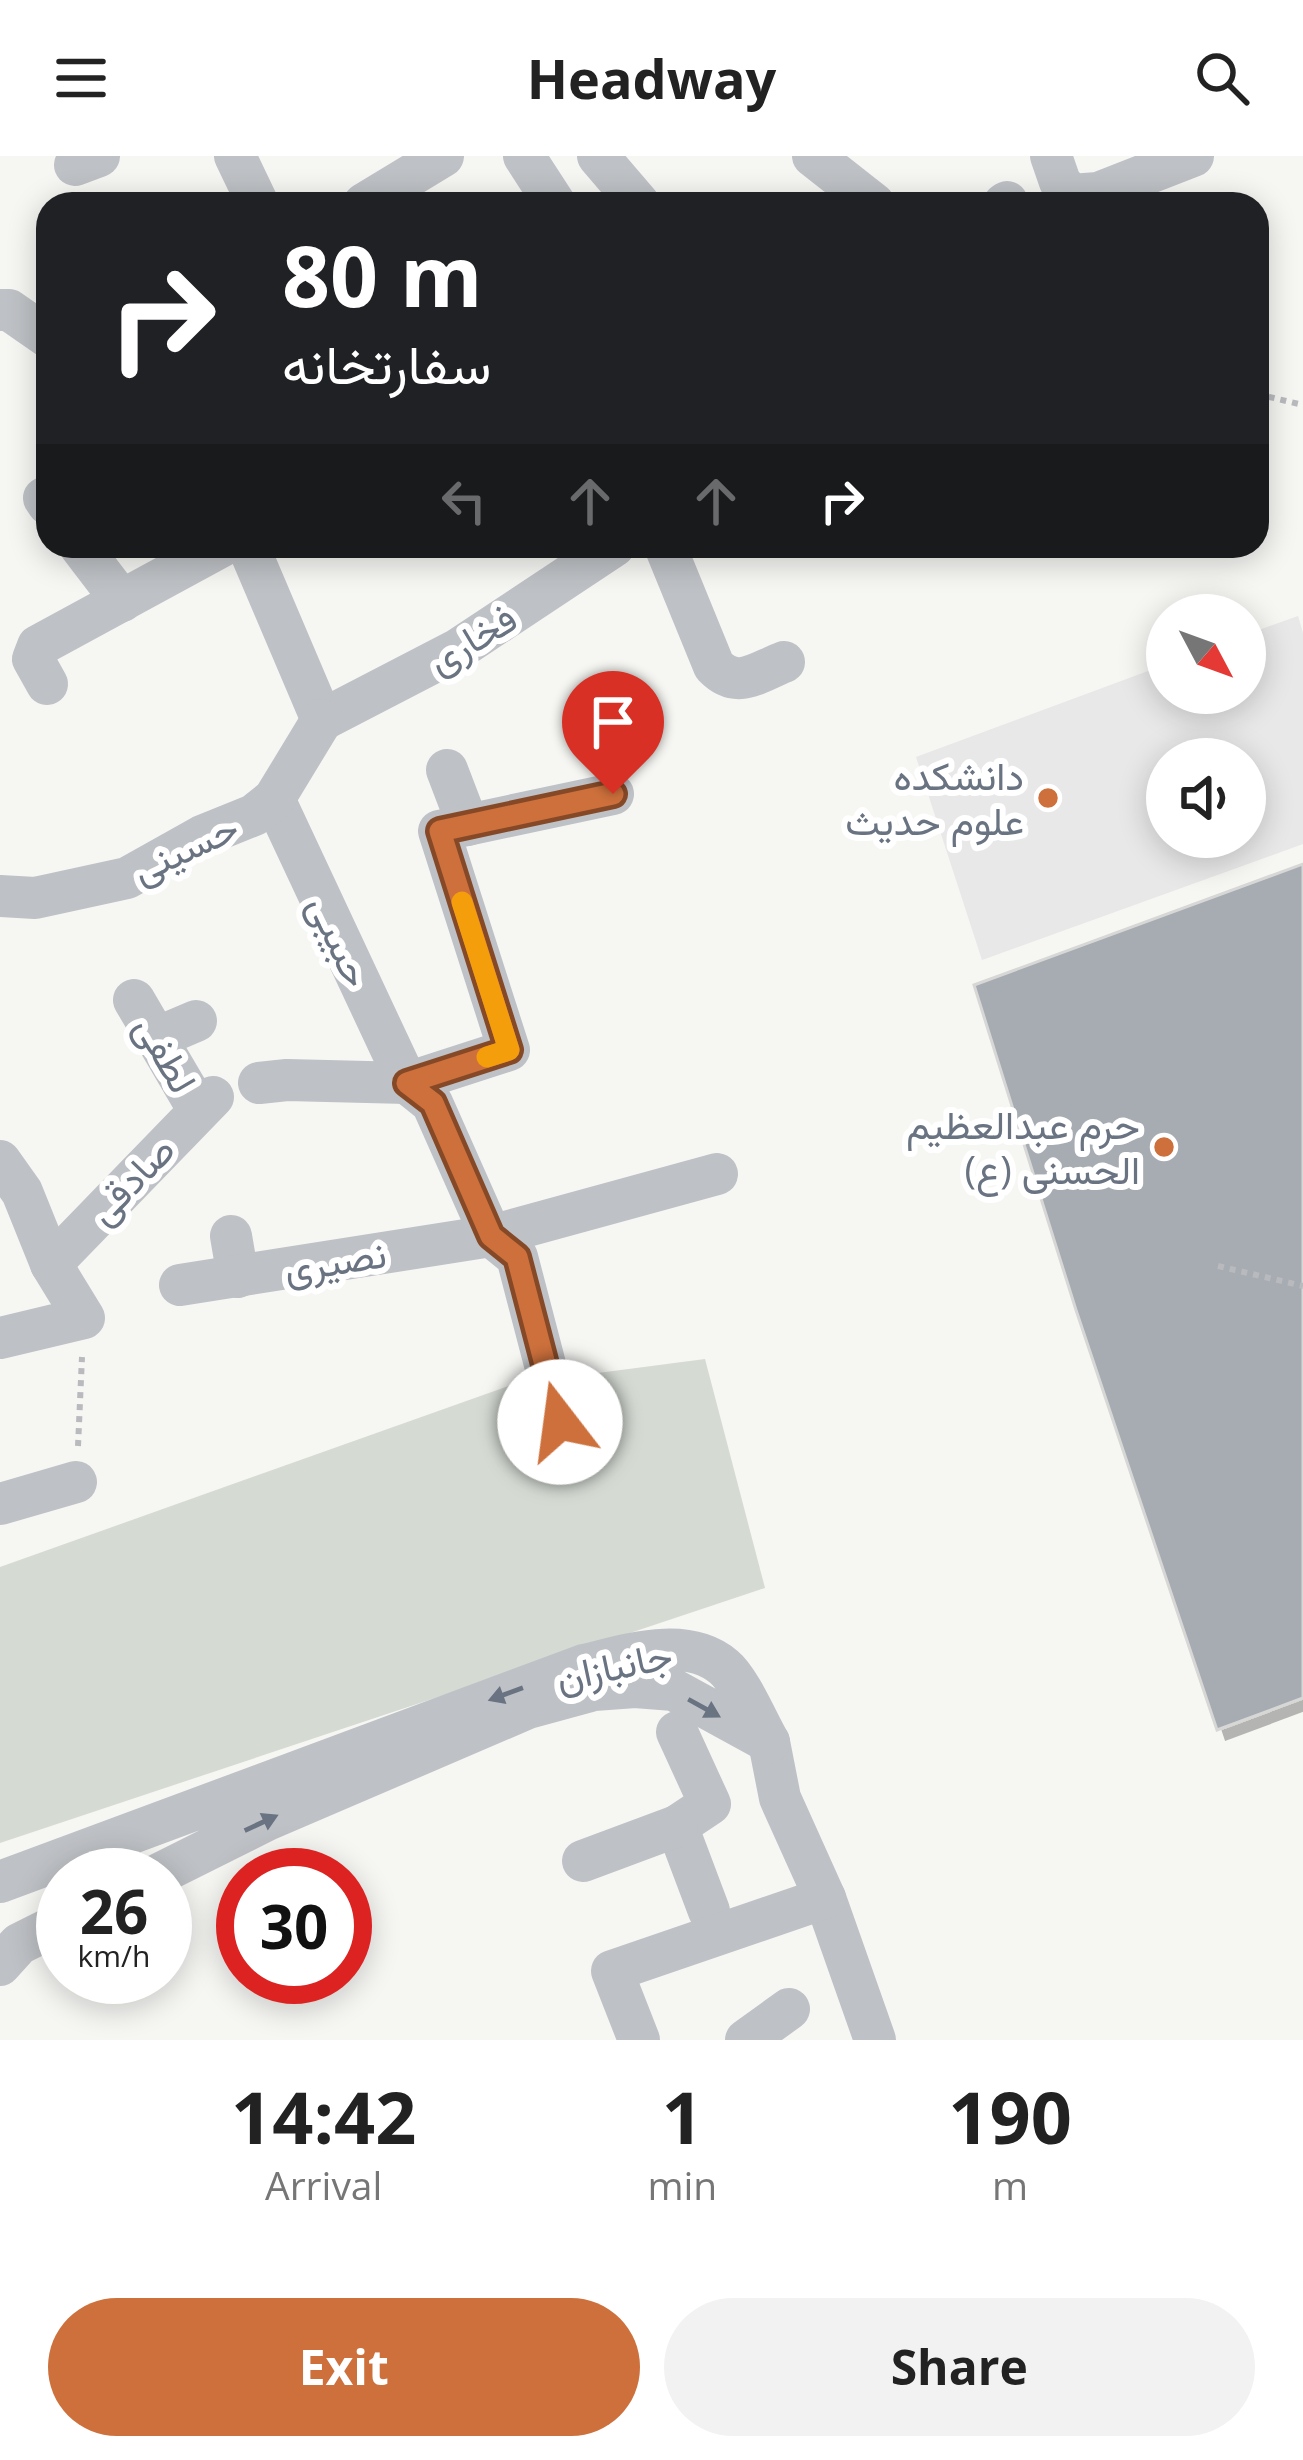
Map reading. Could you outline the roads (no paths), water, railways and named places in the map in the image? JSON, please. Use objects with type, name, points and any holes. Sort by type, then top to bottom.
[{"type":"street","points":[[235,156],[252,192]]},
{"type":"street","points":[[389,192],[443,156]]},
{"type":"street","points":[[524,156],[547,192]]},
{"type":"street","points":[[598,156],[629,192]]},
{"type":"street","points":[[813,156],[859,192]]},
{"type":"street","points":[[1051,156],[1068,192]]},
{"type":"street","points":[[1103,192],[1193,156]]},
{"type":"street","points":[[0,310],[9,310],[36,329]]},
{"type":"street","points":[[89,558],[122,601]]},
{"type":"street","points":[[47,683],[33,651],[200,558]]},
{"type":"street","points":[[253,558],[322,720]]},
{"type":"street","name":"فخاری","points":[[322,720],[457,650],[588,558]]},
{"type":"street","points":[[669,558],[714,666],[725,678],[734,681],[784,662]]},
{"type":"street","name":"حسینی","points":[[0,896],[34,898],[127,878],[202,836],[254,815],[274,800],[322,720]]},
{"type":"street","points":[[447,770],[468,825]]},
{"type":"street","points":[[259,1083],[407,1083],[509,1050],[440,831],[613,794]]},
{"type":"street","name":"حبیبی","points":[[274,800],[407,1083],[433,1103],[491,1236],[517,1257],[560,1422]]},
{"type":"street","name":"لطفی","points":[[134,1000],[156,1038],[206,1103]]},
{"type":"street","points":[[156,1038],[196,1021]]},
{"type":"street","name":"صادقی","points":[[0,1161],[22,1192],[45,1249],[206,1103]]},
{"type":"street","name":"نصیری","points":[[180,1286],[234,1256],[491,1236],[717,1174]]},
{"type":"street","points":[[0,1338],[84,1318],[45,1249]]},
{"type":"street","points":[[0,1504],[76,1482]]},
{"type":"street","name":"جانبازان","points":[[0,1882],[584,1665],[636,1653],[687,1649],[726,1668],[769,1742]]},
{"type":"street","name":"جانبازان","points":[[192,1858],[267,1820],[528,1708],[594,1690],[674,1690],[769,1742]]},
{"type":"street","points":[[677,1732],[710,1910]]},
{"type":"street","points":[[769,1742],[780,1798],[825,1898],[875,2040]]},
{"type":"street","points":[[583,1861],[693,1815],[780,1798]]},
{"type":"street","points":[[637,2039],[612,1971],[825,1898]]},
{"type":"street","points":[[0,1965],[19,1944],[36,1936]]},
{"type":"street","points":[[746,2040],[789,2009]]},
{"type":"place","name":"دانشکده علوم حدیث","points":[[1048,798]]},
{"type":"place","name":"حرم عبدالعظیم الحسنی (ع)","points":[[1164,1147]]}]
